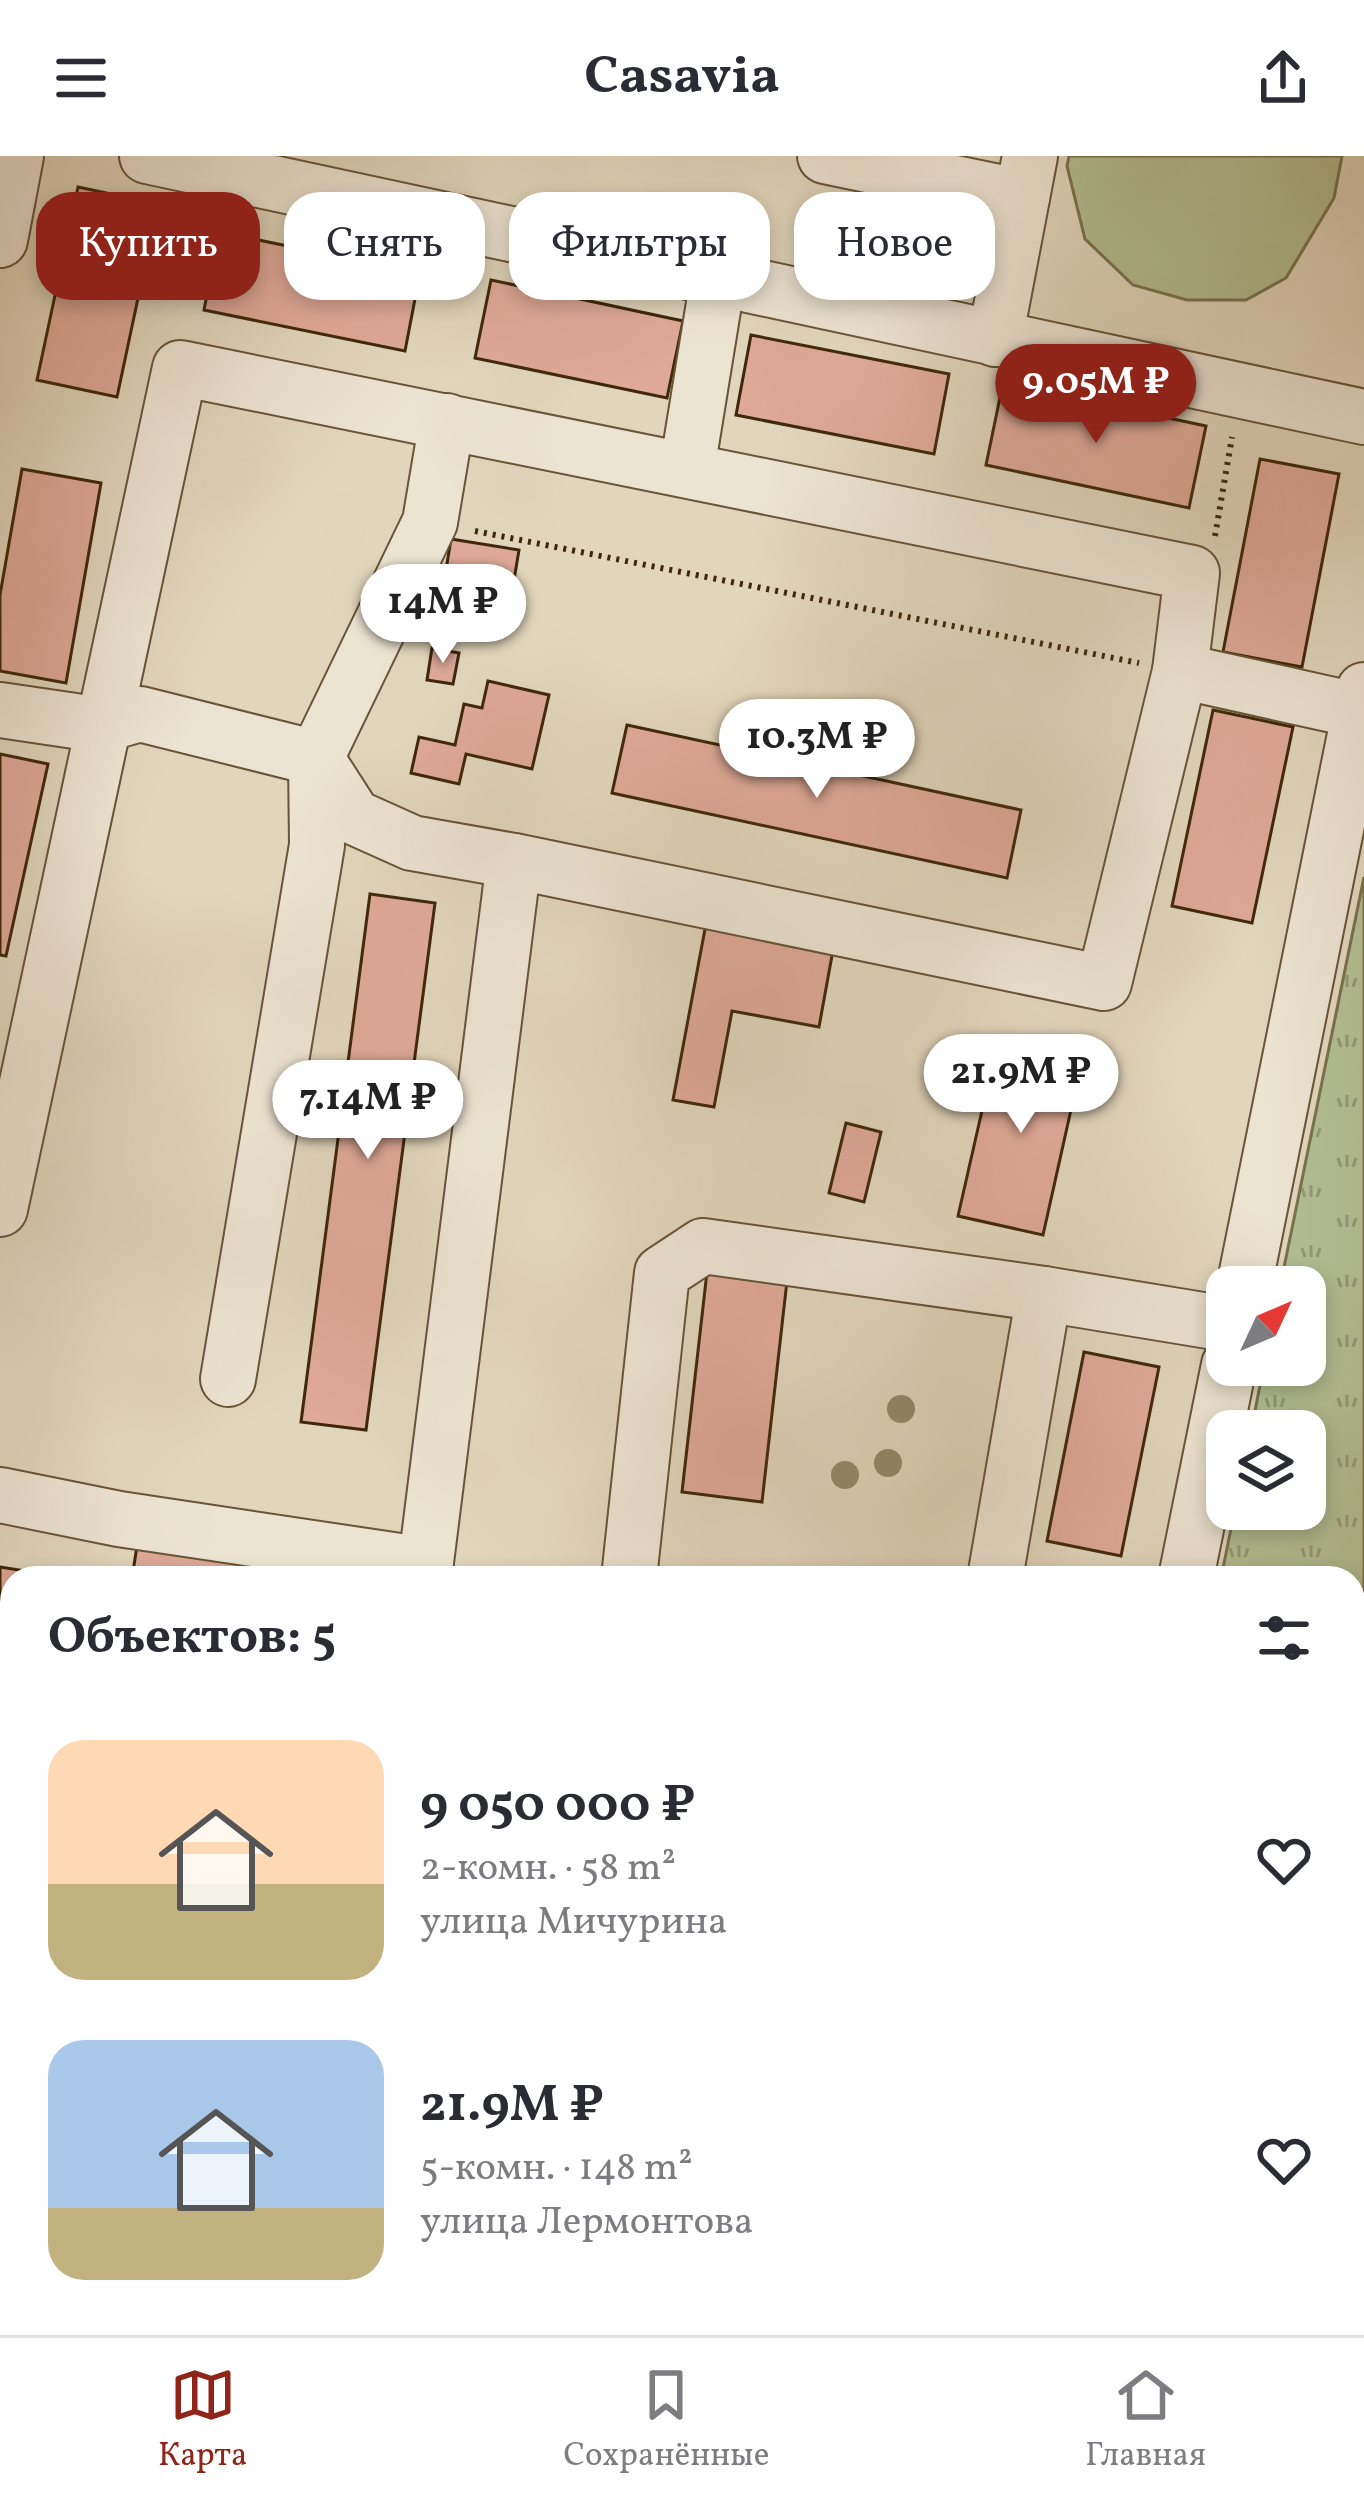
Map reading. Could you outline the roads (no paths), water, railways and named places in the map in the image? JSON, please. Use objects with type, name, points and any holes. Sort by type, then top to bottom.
[{"type":"street","points":[[0,240],[16,156]]},
{"type":"street","points":[[147,156],[509,234]]},
{"type":"street","points":[[825,156],[1026,177],[995,339]]},
{"type":"street","points":[[770,290],[1364,416]]},
{"type":"street","points":[[687,469],[715,300]]},
{"type":"street","points":[[0,710],[102,725],[140,714],[316,758],[354,817],[412,843],[1104,983],[1180,671],[1192,573],[180,368],[102,725],[0,1209]]},
{"type":"street","points":[[229,1379],[317,845],[316,758],[430,522],[447,421]]},
{"type":"street","points":[[1180,671],[1362,701],[1248,1266]]},
{"type":"street","points":[[426,1566],[514,861]]},
{"type":"street","points":[[630,1566],[662,1273],[703,1246],[1206,1321]]},
{"type":"street","points":[[997,1566],[1044,1294]]},
{"type":"street","points":[[1188,1566],[1225,1386]]},
{"type":"street","points":[[0,1495],[396,1566]]}]
